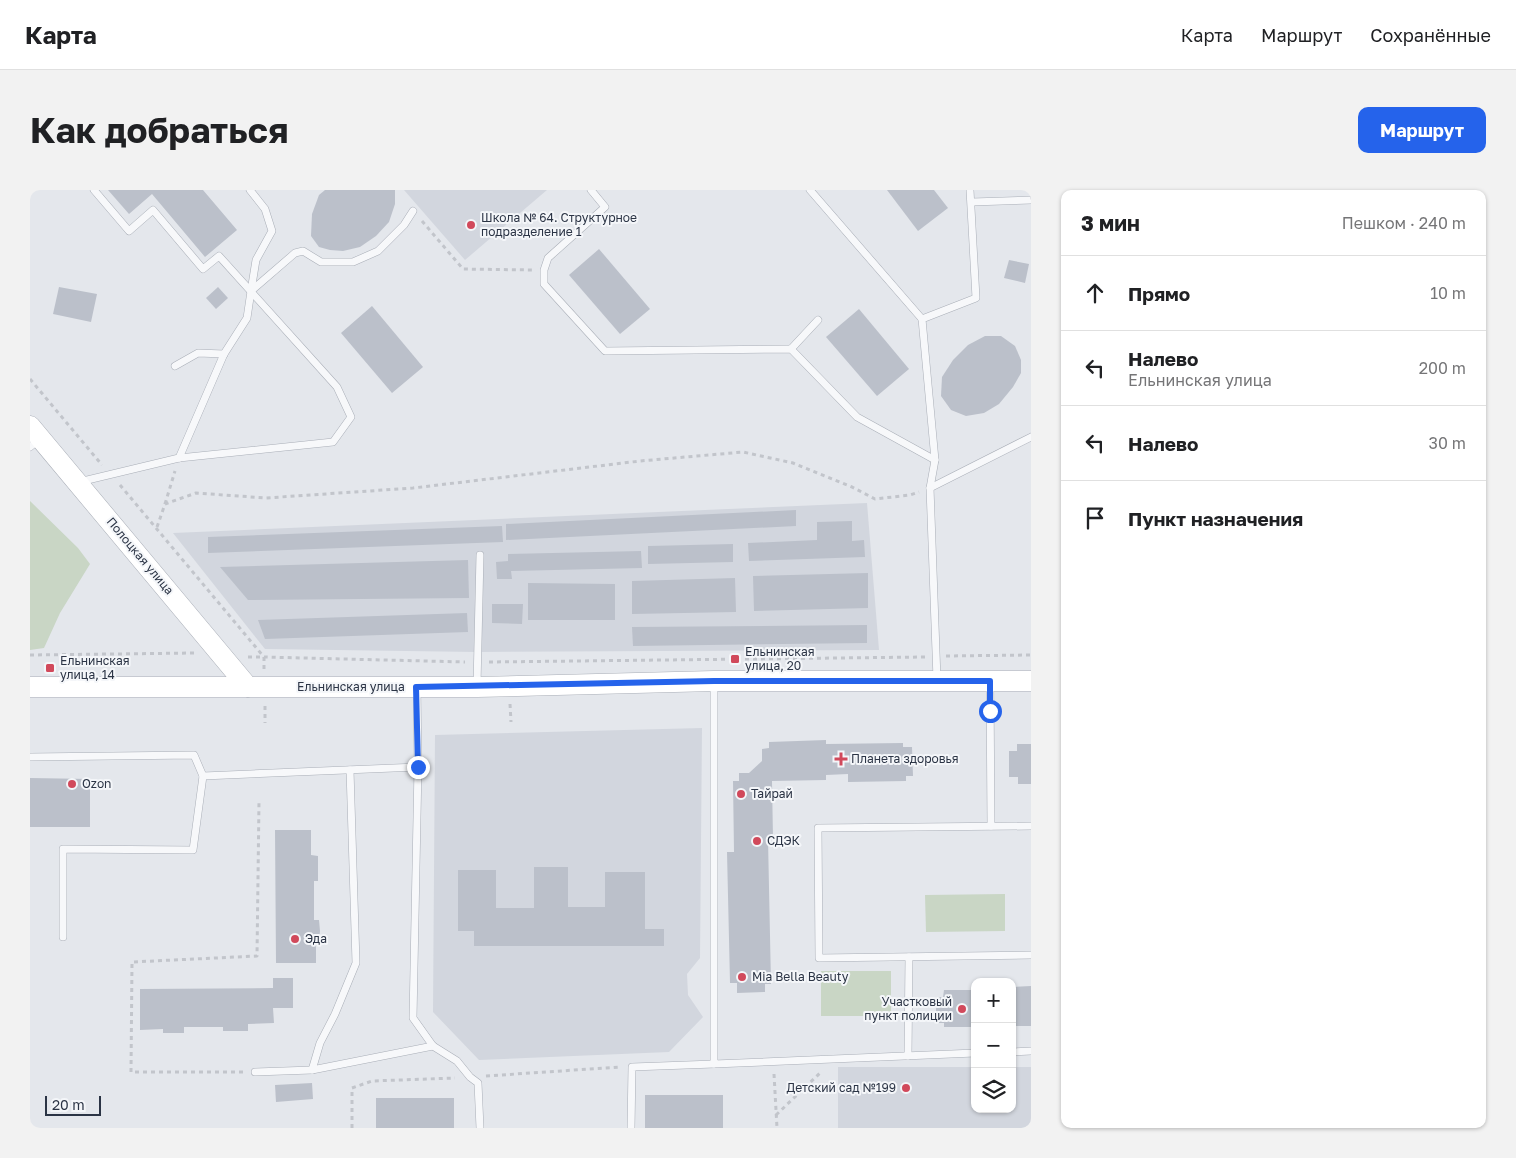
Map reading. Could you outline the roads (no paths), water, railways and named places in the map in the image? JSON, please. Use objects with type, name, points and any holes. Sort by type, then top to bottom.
[{"type":"street","name":"Полоцкая улица","points":[[34,438],[78,482],[248,687]]},
{"type":"street","name":"Ельнинская улица","points":[[30,687],[476,687],[714,681],[938,682],[1031,680]]},
{"type":"lane","points":[[78,482],[178,458],[333,442],[351,417],[337,387],[219,256],[204,269],[153,210],[129,232],[94,190]]},
{"type":"lane","points":[[178,458],[224,354],[247,318],[256,260],[272,231],[265,209],[250,190]]},
{"type":"lane","points":[[591,190],[605,206],[548,258],[544,270],[544,284],[605,351],[791,349],[818,320]]},
{"type":"lane","points":[[810,190],[922,319],[935,460],[930,488],[938,682]]},
{"type":"lane","points":[[922,319],[976,298],[970,190]]},
{"type":"lane","points":[[972,202],[1031,200]]},
{"type":"lane","points":[[250,291],[295,253],[303,251],[321,262],[353,262],[378,251],[404,225],[413,211]]},
{"type":"lane","points":[[791,349],[857,417],[935,460]]},
{"type":"lane","points":[[175,366],[198,353],[224,354]]},
{"type":"lane","points":[[930,488],[1031,437]]},
{"type":"lane","points":[[476,687],[480,555]]},
{"type":"lane","points":[[714,681],[714,1064]]},
{"type":"lane","points":[[990,681],[991,826]]},
{"type":"lane","points":[[416,687],[418,767],[413,1018],[433,1046],[456,1061],[478,1083],[480,1128]]},
{"type":"lane","points":[[30,757],[194,755],[203,776],[193,850],[63,849],[63,938]]},
{"type":"lane","points":[[203,776],[418,767]]},
{"type":"lane","points":[[312,1070],[320,1044],[335,1014],[356,963],[350,770]]},
{"type":"lane","points":[[1031,826],[818,828],[819,958],[1031,956]]},
{"type":"lane","points":[[908,1056],[909,957]]},
{"type":"lane","points":[[256,1072],[312,1070],[433,1046]]},
{"type":"lane","points":[[1016,1052],[1031,1051]]},
{"type":"lane","points":[[631,1128],[632,1066],[971,1053]]},
{"type":"place","name":"Школа № 64. Структурное подразделение 1","points":[[471,225]]},
{"type":"place","name":"Ельнинская улица, 20","points":[[735,659]]},
{"type":"place","name":"Ельнинская улица, 14","points":[[50,668]]},
{"type":"place","name":"Планета здоровья","points":[[841,759]]},
{"type":"place","name":"Ozon","points":[[72,784]]},
{"type":"place","name":"Тайрай","points":[[741,794]]},
{"type":"place","name":"СДЭК","points":[[757,841]]},
{"type":"place","name":"Эда","points":[[295,939]]},
{"type":"place","name":"Mia Bella Beauty","points":[[742,977]]},
{"type":"place","name":"Участковый пункт полиции","points":[[962,1009]]},
{"type":"place","name":"Детский сад №199","points":[[906,1088]]}]
